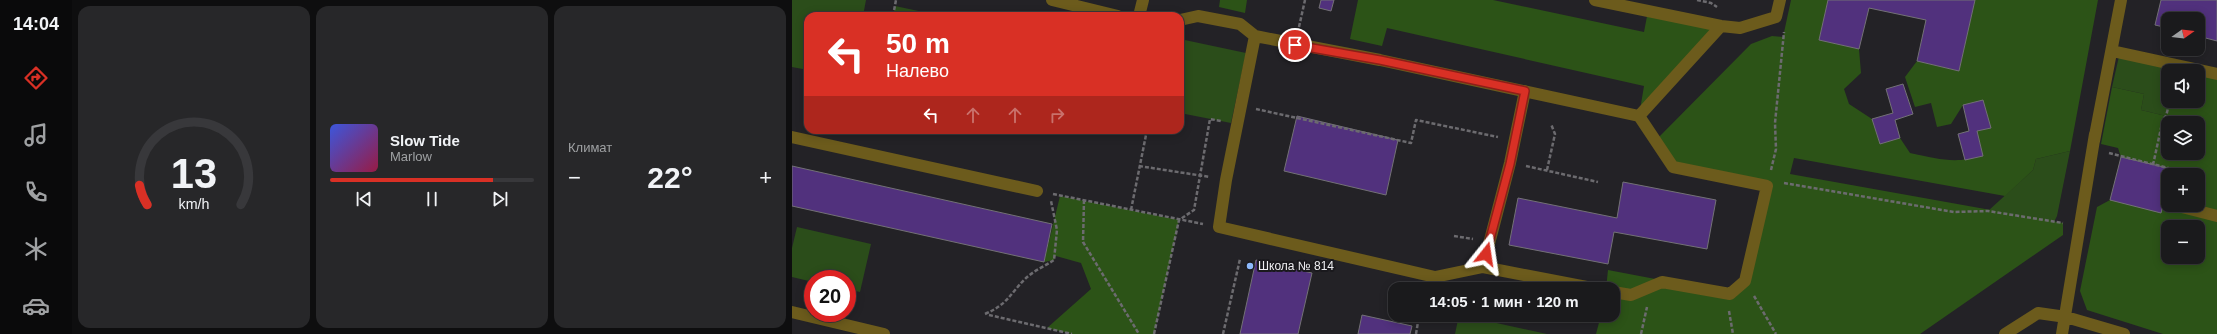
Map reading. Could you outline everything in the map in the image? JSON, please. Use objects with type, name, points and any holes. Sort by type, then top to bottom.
[{"type":"lane","points":[[1052,0],[1102,12]]},
{"type":"lane","points":[[1140,12],[1143,0]]},
{"type":"lane","points":[[1595,0],[1721,26],[1740,28],[1776,17],[1780,0]]},
{"type":"lane","points":[[2062,334],[2094,142],[2121,0]]},
{"type":"lane","points":[[1184,19],[1198,16],[1240,24],[1255,36],[1295,45],[1380,60],[1639,116],[1673,167],[1768,183],[1745,281],[1730,294],[1662,282],[1631,296],[1620,294]]},
{"type":"lane","points":[[1639,116],[1721,26]]},
{"type":"lane","points":[[1255,36],[1226,180],[1219,227],[1435,277],[1483,267],[1561,282]]},
{"type":"lane","points":[[2112,51],[2217,74]]},
{"type":"lane","points":[[1483,267],[1510,164],[1525,91]]},
{"type":"lane","points":[[792,137],[1037,191]]},
{"type":"lane","points":[[2201,212],[2217,216]]},
{"type":"lane","points":[[792,312],[884,334]]},
{"type":"lane","points":[[2005,334],[2038,313],[2066,317],[2124,334]]},
{"type":"path","points":[[894,12],[896,0]]},
{"type":"path","points":[[1295,45],[1305,0]]},
{"type":"path","points":[[1785,29],[1775,123],[1776,149],[1768,183],[1954,212],[1988,211],[2080,226]]},
{"type":"path","points":[[2153,165],[2163,118],[2166,116],[2168,108]]},
{"type":"path","points":[[1256,109],[1410,143],[1416,120],[1514,140]]},
{"type":"path","points":[[1154,334],[1179,220],[1194,210],[1210,119],[1237,125]]},
{"type":"path","points":[[1547,170],[1555,134],[1551,124]]},
{"type":"path","points":[[1131,210],[1146,134]]},
{"type":"path","points":[[2094,142],[2153,165],[2167,168]]},
{"type":"path","points":[[1510,164],[1547,170],[1598,182]]},
{"type":"path","points":[[1139,166],[1226,180]]},
{"type":"path","points":[[985,314],[997,309],[1010,299],[1025,279],[1054,260],[1057,230],[1050,204],[1051,194],[1219,227]]},
{"type":"path","points":[[1084,200],[1083,242],[1139,334]]},
{"type":"path","points":[[1223,334],[1240,258]]},
{"type":"path","points":[[1752,292],[1776,334]]},
{"type":"path","points":[[1729,308],[1733,334]]},
{"type":"path","points":[[989,315],[1072,334]]},
{"type":"path","points":[[1416,334],[1418,322]]},
{"type":"green space","points":[[792,0],[866,0],[864,12],[804,12],[804,69],[792,67]]},
{"type":"green space","points":[[1220,0],[1247,0],[1245,13],[1219,7]]},
{"type":"green space","points":[[1358,0],[1493,0],[1644,32],[1648,11],[1721,26],[1639,116],[1644,86],[1387,28],[1382,46],[1350,39]]},
{"type":"green space","points":[[1791,0],[1828,0],[1819,40],[1859,49],[1861,73],[1844,89],[1849,104],[1872,119],[1880,144],[1900,138],[1910,153],[1938,159],[1963,160],[1983,156],[1977,131],[1991,128],[1983,100],[1963,105],[1951,124],[1937,127],[1931,103],[1915,107],[1905,77],[1917,61],[1959,71],[1975,0],[2098,0],[2070,151],[2036,159],[2033,170],[2005,196],[1794,158],[1790,174],[2063,223],[2063,235],[1920,334],[1596,334],[1599,322],[1620,322],[1620,282],[1607,282],[1608,270],[1729,293],[1744,278],[1767,185],[1673,167],[1655,141],[1751,44],[1772,36],[1783,37]]},
{"type":"green space","points":[[895,6],[923,12],[894,12]]},
{"type":"green space","points":[[1184,40],[1246,53],[1231,123],[1184,114]]},
{"type":"green space","points":[[2120,52],[2161,66],[2161,108],[2168,108],[2166,116],[2141,110],[2144,94],[2112,87]]},
{"type":"green space","points":[[2205,72],[2217,74],[2217,334],[2163,334],[2087,310],[2080,291],[2097,207],[2110,200],[2161,188],[2161,212],[2205,212],[2205,168],[2168,168],[2121,157],[2118,148],[2101,144],[2112,87],[2144,94],[2141,110],[2166,116],[2168,108],[2205,108]]},
{"type":"green space","points":[[2070,151],[2057,216],[2054,222],[1988,211],[2033,170],[2036,159]]},
{"type":"green space","points":[[1060,196],[1179,220],[1154,334],[1072,334],[1047,328],[1091,289],[1081,263],[1056,256],[1054,260],[1044,262]]},
{"type":"green space","points":[[797,227],[871,244],[860,292],[856,291],[856,270],[804,270],[804,280],[792,277],[792,248]]},
{"type":"green space","points":[[1458,322],[1492,322],[1547,334],[1455,334]]},
{"type":"building","points":[[1321,0],[1334,0],[1331,11],[1319,8]]},
{"type":"building","points":[[1828,0],[1975,0],[1959,71],[1917,61],[1926,20],[1869,8],[1859,49],[1819,40]]},
{"type":"building","points":[[2161,0],[2217,0],[2217,41],[2205,38],[2205,12],[2161,12],[2161,26],[2155,25]]},
{"type":"building","points":[[1903,84],[1913,114],[1895,120],[1900,138],[1880,144],[1872,119],[1893,113],[1886,89]]},
{"type":"building","points":[[1983,100],[1991,128],[1977,131],[1983,156],[1965,160],[1958,134],[1969,131],[1963,105]]},
{"type":"building","points":[[1297,116],[1398,140],[1386,195],[1284,171]]},
{"type":"building","points":[[2121,157],[2168,168],[2161,168],[2161,213],[2110,200]]},
{"type":"building","points":[[792,166],[1052,224],[1044,262],[792,206]]},
{"type":"building","points":[[1623,182],[1716,200],[1707,249],[1614,232],[1608,264],[1509,245],[1518,198],[1617,218]]},
{"type":"building","points":[[1256,260],[1312,273],[1298,334],[1240,334]]},
{"type":"building","points":[[1362,315],[1388,321],[1388,322],[1412,326],[1410,334],[1358,334]]},
{"type":"place","name":"Школа № 814","points":[[1250,266]]},
{"type":"route","points":[[1295,45],[1380,60],[1525,91],[1510,164],[1486,254]]}]
